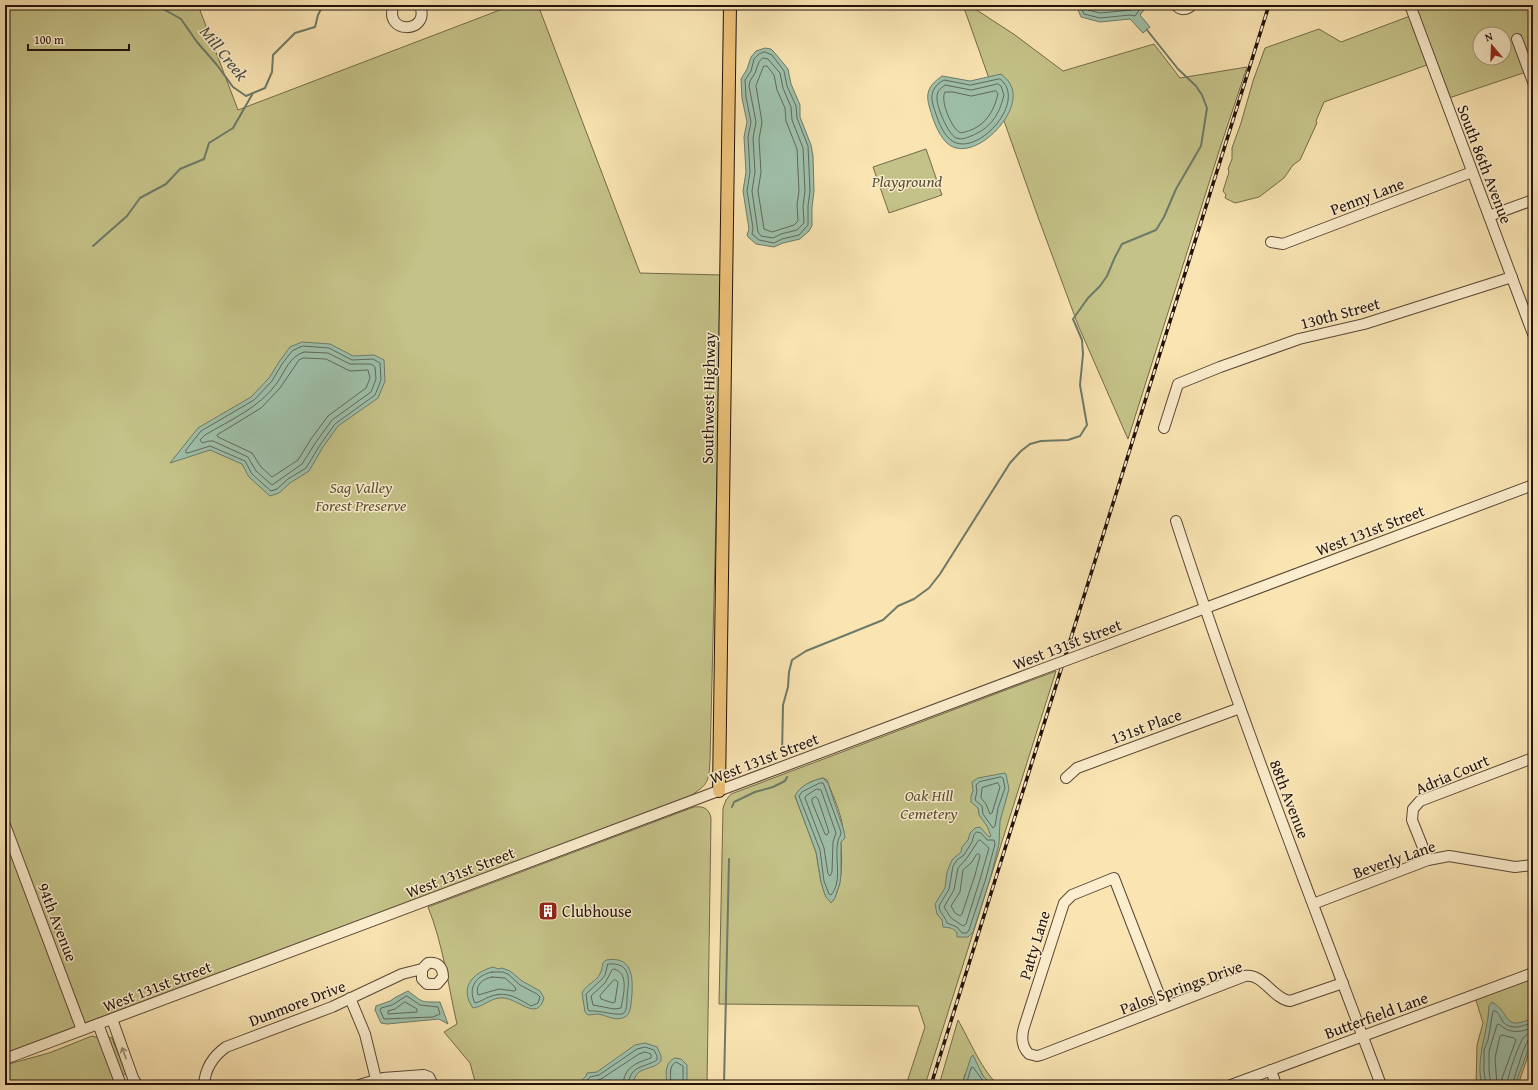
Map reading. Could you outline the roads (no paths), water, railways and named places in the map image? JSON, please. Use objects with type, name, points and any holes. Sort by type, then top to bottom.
[{"type":"main road","name":"Southwest Highway","points":[[719,791],[730,5]]},
{"type":"street","points":[[394,5],[392,12],[394,20],[401,26],[409,28],[420,21],[422,10],[420,5]]},
{"type":"street","points":[[1176,5],[1180,9],[1188,8],[1192,5]]},
{"type":"street","name":"South 86th Avenue","points":[[1410,5],[1533,334]]},
{"type":"street","points":[[1517,39],[1532,79]]},
{"type":"street","name":"Penny Lane","points":[[1271,242],[1283,244],[1472,172]]},
{"type":"street","points":[[1489,216],[1533,200]]},
{"type":"street","name":"130th Street","points":[[1164,428],[1178,384],[1299,339],[1364,324],[1512,277]]},
{"type":"street","name":"West 131st Street","points":[[5,1059],[1533,485]]},
{"type":"street","name":"88th Avenue","points":[[1176,521],[1204,609],[1381,1085]]},
{"type":"street","name":"131st Place","points":[[1066,778],[1077,768],[1240,708]]},
{"type":"street","name":"Adria Court","points":[[1428,860],[1412,820],[1413,809],[1420,801],[1533,758]]},
{"type":"street","name":"94th Avenue","points":[[5,825],[82,1030]]},
{"type":"street","name":"Beverly Lane","points":[[1314,904],[1428,860],[1449,856],[1515,867],[1533,865]]},
{"type":"street","name":"Patty Lane","points":[[1026,1051],[1022,1034],[1064,903],[1072,895],[1114,878],[1164,1007]]},
{"type":"street","name":"Dunmore Drive","points":[[204,1085],[206,1072],[209,1065],[218,1052],[226,1047],[350,998],[402,974],[422,969]]},
{"type":"street","name":"Butterfield Lane","points":[[1230,1085],[1533,973]]},
{"type":"street","name":"Palos Springs Drive","points":[[1026,1051],[1032,1055],[1041,1054],[1249,976],[1258,979],[1281,998],[1290,1000],[1343,983]]},
{"type":"street","points":[[350,998],[366,1034],[376,1079]]},
{"type":"street","points":[[112,1019],[132,1078],[137,1085]]},
{"type":"street","points":[[98,1024],[121,1085]]},
{"type":"street","points":[[1271,1070],[1276,1085]]},
{"type":"street","points":[[359,1085],[376,1079],[424,1075],[429,1077],[432,1083]]},
{"type":"water","points":[[1076,5],[1148,5],[1140,15],[1150,27],[1143,33],[1130,19],[1100,22],[1081,17]]},
{"type":"water","points":[[765,48],[771,49],[788,69],[791,84],[800,105],[800,117],[811,145],[813,156],[814,191],[812,226],[800,239],[774,247],[756,244],[748,237],[747,235],[749,229],[743,191],[746,172],[744,137],[747,122],[742,98],[741,79],[747,69],[751,57],[756,51]]},
{"type":"water","points":[[1001,74],[1008,80],[1012,88],[1013,99],[1010,110],[1004,121],[995,132],[984,141],[961,149],[951,146],[944,139],[933,119],[928,98],[931,87],[942,76],[970,81]]},
{"type":"water","points":[[302,342],[330,344],[353,356],[374,355],[384,360],[385,381],[378,398],[338,426],[323,447],[309,471],[290,483],[279,493],[270,496],[249,477],[242,464],[210,450],[170,463],[198,428],[251,397],[269,378],[290,347]]},
{"type":"water","points":[[1005,773],[1009,789],[1000,821],[999,844],[990,879],[973,932],[968,937],[957,937],[957,933],[954,930],[943,927],[942,920],[937,914],[935,904],[945,888],[947,872],[952,860],[961,852],[962,847],[968,840],[970,833],[975,828],[980,827],[989,837],[991,836],[987,826],[979,815],[978,808],[971,802],[973,791],[972,782],[978,778]]},
{"type":"water","points":[[823,778],[828,783],[845,838],[841,842],[840,883],[835,898],[831,903],[824,892],[816,852],[795,796],[800,789],[807,784]]},
{"type":"water","points":[[614,959],[621,961],[629,968],[631,973],[631,1006],[629,1013],[625,1017],[618,1019],[598,1014],[588,1015],[585,1012],[582,993],[588,985],[600,975],[603,963],[606,960]]},
{"type":"water","points":[[493,967],[510,971],[522,981],[540,991],[544,998],[541,1005],[536,1009],[531,1009],[512,1000],[499,998],[473,1008],[467,994],[470,982],[479,973]]},
{"type":"water","points":[[408,991],[422,1001],[440,1002],[448,1024],[439,1019],[387,1024],[381,1023],[375,1010],[376,1006],[390,1001]]},
{"type":"water","points":[[1492,1002],[1508,1020],[1512,1022],[1523,1022],[1533,1018],[1533,1036],[1515,1085],[1482,1085],[1480,1075],[1481,1055],[1489,1006]]},
{"type":"water","points":[[645,1043],[657,1047],[661,1056],[661,1061],[653,1067],[641,1071],[635,1078],[632,1085],[577,1085],[587,1073],[597,1072],[635,1045]]},
{"type":"water","points":[[973,1055],[983,1076],[992,1085],[962,1085]]},
{"type":"water","points":[[675,1058],[681,1059],[687,1065],[687,1085],[667,1085],[667,1066],[671,1060]]},
{"type":"waterway","name":"Mill Creek","points":[[156,5],[181,19],[197,42],[217,65],[233,87],[246,96],[265,88],[272,72],[273,55],[295,33],[315,27],[318,15],[323,5]]},
{"type":"waterway","points":[[782,755],[783,705],[788,687],[789,672],[792,660],[806,651],[883,620],[898,606],[914,599],[929,588],[940,574],[1010,463],[1021,451],[1030,444],[1041,441],[1068,440],[1080,436],[1087,425],[1080,385],[1083,354],[1082,340],[1073,319],[1088,298],[1100,286],[1107,276],[1122,244],[1156,230],[1164,217],[1176,189],[1201,146],[1207,108],[1202,95],[1196,86],[1178,69],[1147,30]]},
{"type":"waterway","points":[[93,246],[127,216],[140,198],[166,184],[180,169],[204,159],[209,143],[233,128],[253,93]]},
{"type":"waterway","points":[[732,807],[734,802],[755,792],[773,787],[785,781],[787,777]]},
{"type":"waterway","points":[[724,1085],[729,859]]},
{"type":"railway","points":[[931,1085],[1269,5]]},
{"type":"place","name":"Clubhouse","points":[[548,911]]},
{"type":"park label","name":"Playground","points":[[907,181]]},
{"type":"park label","name":"Sag Valley Forest Preserve","points":[[361,496]]},
{"type":"park label","name":"Oak Hill Cemetery","points":[[929,804]]}]
